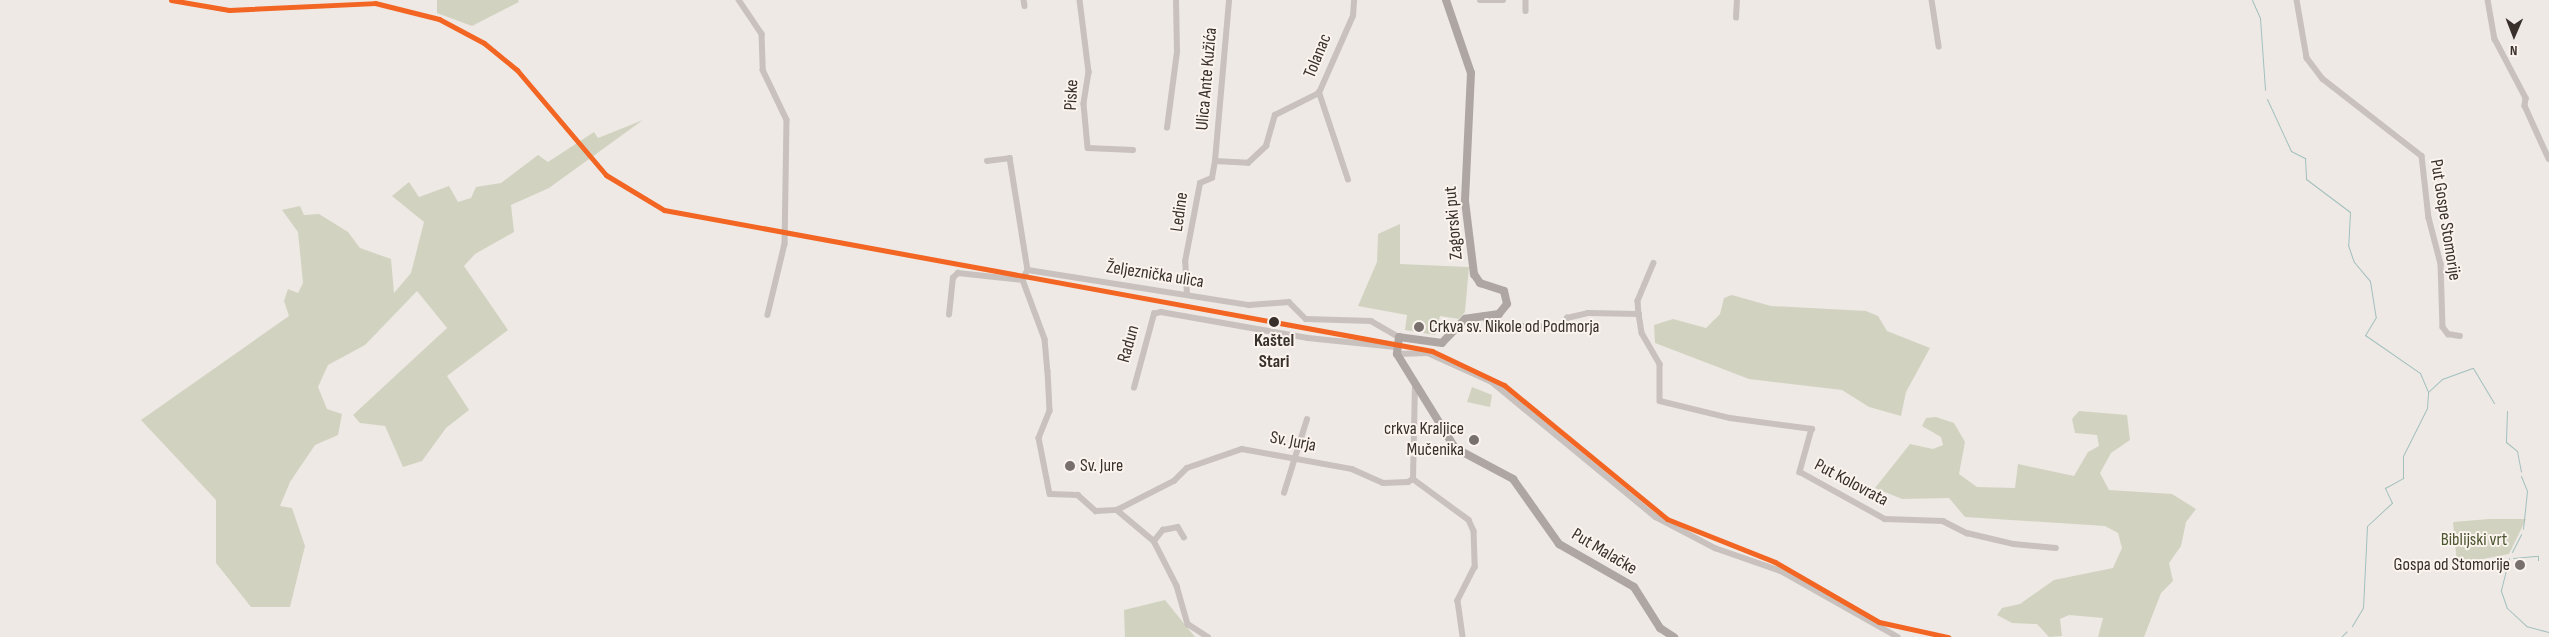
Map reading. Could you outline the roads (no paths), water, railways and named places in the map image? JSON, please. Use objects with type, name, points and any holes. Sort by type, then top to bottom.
[{"type":"main road","name":"Zagorski put","points":[[1399,337],[1442,343],[1465,319],[1499,314],[1507,298],[1498,287],[1480,283],[1474,274],[1465,201],[1471,73],[1446,0]]},
{"type":"main road","points":[[1396,351],[1399,337]]},
{"type":"main road","name":"Put Malačke","points":[[1396,351],[1455,448],[1514,479],[1559,544],[1634,588],[1660,628],[1674,637]]},
{"type":"street","points":[[739,0],[762,34],[763,70],[782,100],[787,120],[785,244],[768,315]]},
{"type":"street","name":"Piske","points":[[1080,0],[1089,72],[1084,104],[1088,148],[1133,150]]},
{"type":"street","points":[[1167,128],[1177,52],[1176,0]]},
{"type":"street","name":"Ulica Ante Kužića","points":[[1215,161],[1229,0]]},
{"type":"street","name":"Tolanac","points":[[1348,180],[1319,93],[1353,16],[1354,0]]},
{"type":"street","points":[[1480,0],[1503,0]]},
{"type":"street","points":[[1526,0],[1526,11]]},
{"type":"street","points":[[1736,18],[1738,0]]},
{"type":"street","points":[[1932,0],[1939,46]]},
{"type":"street","name":"Put Gospe Stomorije","points":[[2297,0],[2307,58],[2323,79],[2422,156],[2429,218],[2441,264],[2443,327],[2448,334],[2460,336]]},
{"type":"street","points":[[2488,0],[2495,39],[2526,98],[2525,106],[2549,159]]},
{"type":"street","points":[[1215,161],[1248,162],[1266,146],[1275,115],[1319,93]]},
{"type":"street","points":[[987,161],[1010,158],[1028,270],[1022,280]]},
{"type":"street","name":"Ledine","points":[[1187,295],[1185,262],[1200,183],[1212,178],[1215,161]]},
{"type":"street","name":"Put Kolovrata","points":[[1654,263],[1638,301],[1642,334],[1660,364],[1657,398],[1730,418],[1812,429],[1800,472],[1885,519],[1943,521],[1967,533],[2014,544],[2056,548]]},
{"type":"street","name":"Željeznička ulica","points":[[1028,270],[1249,305],[1289,302],[1306,320],[1371,321],[1399,337]]},
{"type":"street","points":[[949,315],[953,278],[958,273],[1022,280]]},
{"type":"street","points":[[1022,280],[1044,339],[1050,411],[1039,438],[1050,494],[1078,495],[1096,511],[1118,510],[1142,531],[1154,542],[1177,586],[1188,624],[1208,637]]},
{"type":"street","name":"Radun","points":[[1134,388],[1154,314],[1161,312],[1308,338],[1396,351]]},
{"type":"street","points":[[1484,315],[1488,325],[1561,327],[1567,318],[1588,313],[1639,314]]},
{"type":"street","points":[[1396,351],[1428,353],[1492,382],[1656,517],[1715,548],[1781,571],[1898,637]]},
{"type":"street","points":[[1415,384],[1413,479],[1469,520],[1474,531],[1474,567],[1458,601],[1463,637]]},
{"type":"street","points":[[1284,493],[1307,419]]},
{"type":"street","name":"Sv. Jurja","points":[[1118,510],[1218,454],[1242,449],[1294,456],[1352,468],[1384,483],[1413,479]]},
{"type":"street","points":[[1154,542],[1163,530],[1178,527],[1184,537]]},
{"type":"waterway","points":[[2252,0],[2260,18],[2265,90]]},
{"type":"waterway","points":[[2267,99],[2291,151],[2305,158],[2306,179],[2350,212],[2348,245],[2354,262],[2370,281],[2376,317],[2365,335],[2420,373],[2428,392],[2442,379],[2473,368],[2494,403]]},
{"type":"waterway","points":[[2352,626],[2363,608],[2367,526],[2392,503],[2385,488],[2403,478],[2403,456],[2427,408],[2428,392]]},
{"type":"waterway","points":[[2507,411],[2506,442],[2517,451],[2521,472]]},
{"type":"waterway","points":[[2521,476],[2527,491],[2523,529]]},
{"type":"waterway","points":[[2512,552],[2521,534]]},
{"type":"waterway","points":[[2513,558],[2538,556],[2538,560]]},
{"type":"waterway","points":[[2509,558],[2501,591],[2507,608],[2526,626],[2549,632]]},
{"type":"waterway","points":[[2341,637],[2347,631]]},
{"type":"place","name":"Kaštel Stari","points":[[1274,322]]},
{"type":"place","name":"Crkva sv. Nikole od Podmorja","points":[[1419,327]]},
{"type":"place","name":"crkva Kraljice Mučenika","points":[[1474,440]]},
{"type":"place","name":"Sv. Jure","points":[[1070,466]]},
{"type":"place","name":"Gospa od Stomorije","points":[[2520,565]]},
{"type":"park label","name":"Biblijski vrt","points":[[2474,540]]}]
